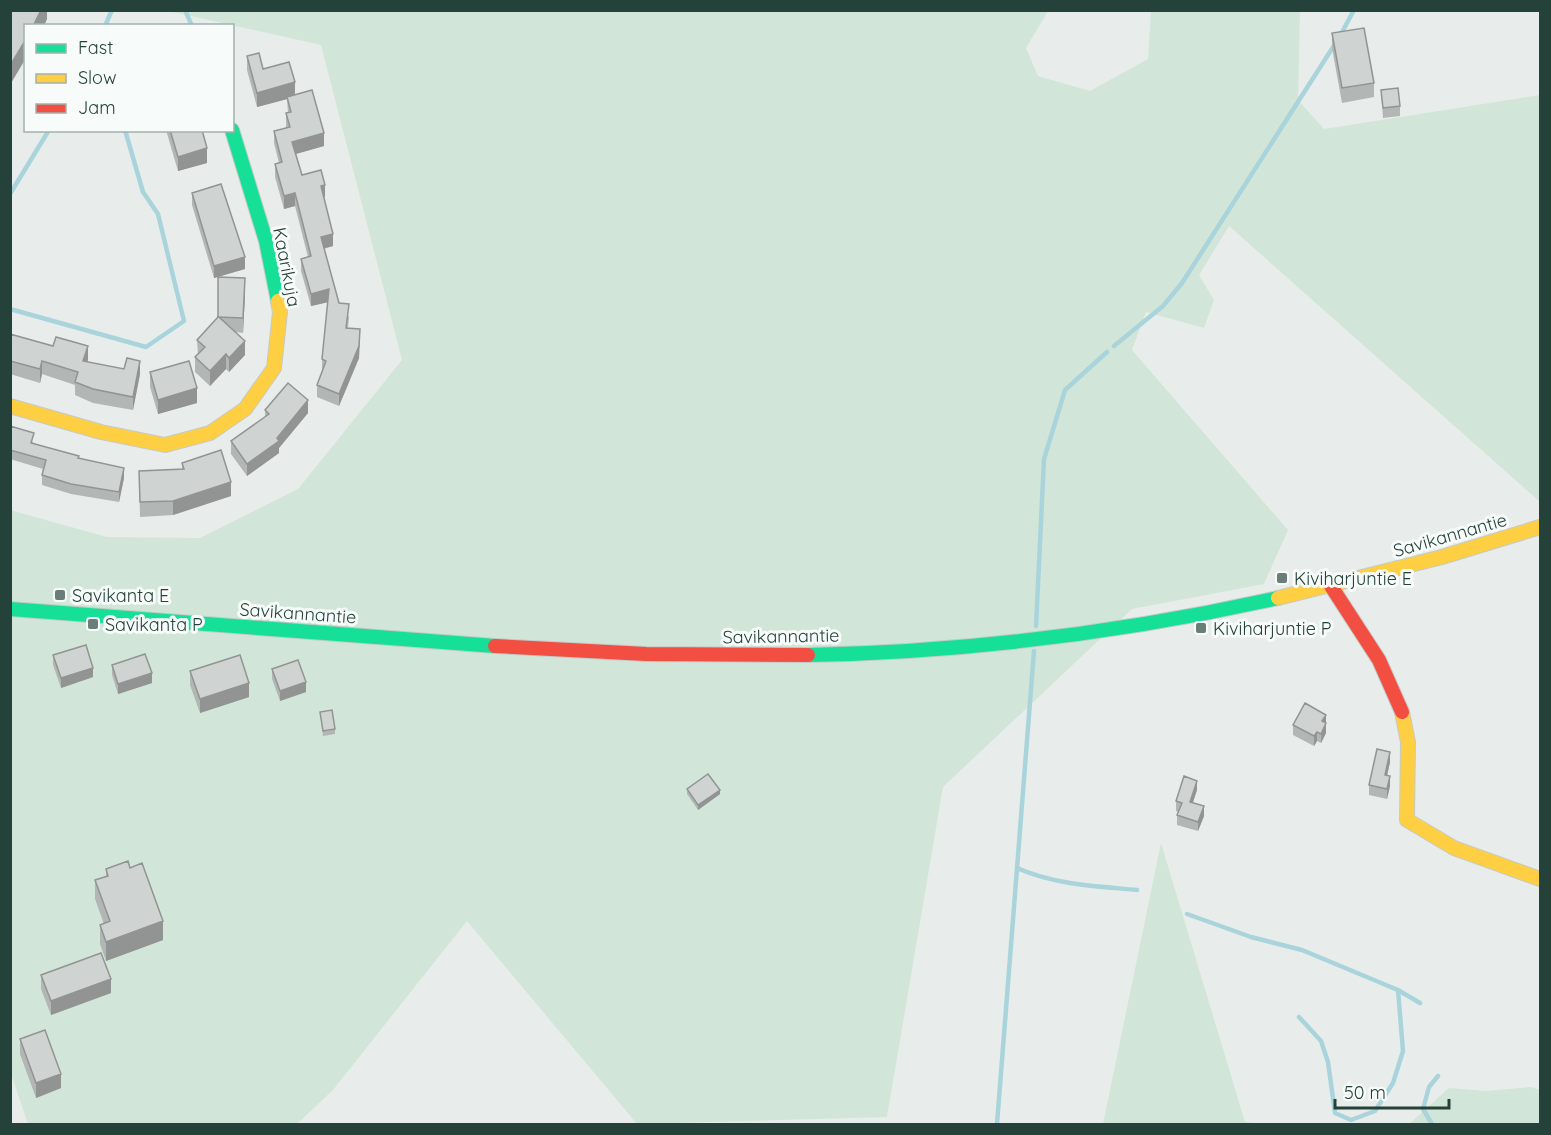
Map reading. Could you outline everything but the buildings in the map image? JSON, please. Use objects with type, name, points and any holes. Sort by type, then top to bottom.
[{"type":"street","name":"Kaarikuja","points":[[10,406],[101,432],[165,445],[210,433],[246,409],[274,368],[280,312],[266,241],[233,132]]},
{"type":"street","name":"Savikannantie","points":[[10,609],[625,654],[743,656],[907,651],[1053,637],[1166,620],[1331,586],[1429,561],[1540,527]]},
{"type":"street","points":[[1331,586],[1378,661],[1404,721],[1408,741],[1407,820],[1427,837],[1445,846],[1540,879]]},
{"type":"green space","points":[[168,11],[1048,11],[1026,48],[1038,76],[1090,91],[1148,59],[1151,11],[1300,11],[1298,100],[1324,129],[1540,95],[1540,502],[1229,226],[1199,275],[1214,300],[1204,328],[1146,312],[1132,350],[1288,530],[1264,584],[1132,609],[943,787],[887,1117],[637,1124],[467,921],[333,1090],[297,1124],[28,1124],[10,1071],[10,510],[107,537],[200,538],[298,489],[402,360],[321,45]]},
{"type":"green space","points":[[1161,843],[1245,1122],[1264,1124],[1103,1124]]},
{"type":"green space","points":[[1531,1087],[1540,1090],[1540,1124],[1409,1124],[1449,1088],[1486,1091]]},
{"type":"waterway","points":[[106,24],[112,10]]},
{"type":"waterway","points":[[185,10],[191,24]]},
{"type":"waterway","points":[[1341,34],[1354,10]]},
{"type":"waterway","points":[[1114,346],[1163,306],[1182,283],[1335,44]]},
{"type":"waterway","points":[[10,194],[48,132]]},
{"type":"waterway","points":[[10,309],[146,347],[184,321],[158,214],[143,192],[126,132]]},
{"type":"waterway","points":[[1036,626],[1044,459],[1065,390],[1107,352]]},
{"type":"waterway","points":[[997,1124],[1034,651]]},
{"type":"waterway","points":[[1017,868],[1061,881],[1137,890]]},
{"type":"waterway","points":[[1187,914],[1251,937],[1302,950],[1398,990],[1420,1003]]},
{"type":"waterway","points":[[1299,1017],[1321,1041],[1328,1062],[1335,1113],[1351,1120],[1375,1111],[1393,1083],[1403,1051],[1398,990]]},
{"type":"waterway","points":[[1432,1124],[1423,1109],[1429,1087],[1438,1076]]},
{"type":"traffic: fast","points":[[233,132],[266,241],[278,301]]},
{"type":"traffic: fast","points":[[808,655],[926,650],[1044,638],[1162,621],[1278,598]]},
{"type":"traffic: fast","points":[[10,609],[495,646]]},
{"type":"traffic: slow","points":[[10,406],[101,432],[165,445],[210,433],[245,409],[274,368],[280,312],[278,301]]},
{"type":"traffic: slow","points":[[1278,598],[1442,557],[1540,527]]},
{"type":"traffic: slow","points":[[1402,712],[1408,742],[1407,820],[1454,848],[1540,879]]},
{"type":"traffic: jam","points":[[1331,586],[1379,660],[1402,712]]},
{"type":"traffic: jam","points":[[495,646],[646,654],[808,655]]},
{"type":"place","name":"Kiviharjuntie E","points":[[1282,578]]},
{"type":"place","name":"Savikanta E","points":[[60,595]]},
{"type":"place","name":"Savikanta P","points":[[93,624]]},
{"type":"place","name":"Kiviharjuntie P","points":[[1201,628]]}]
